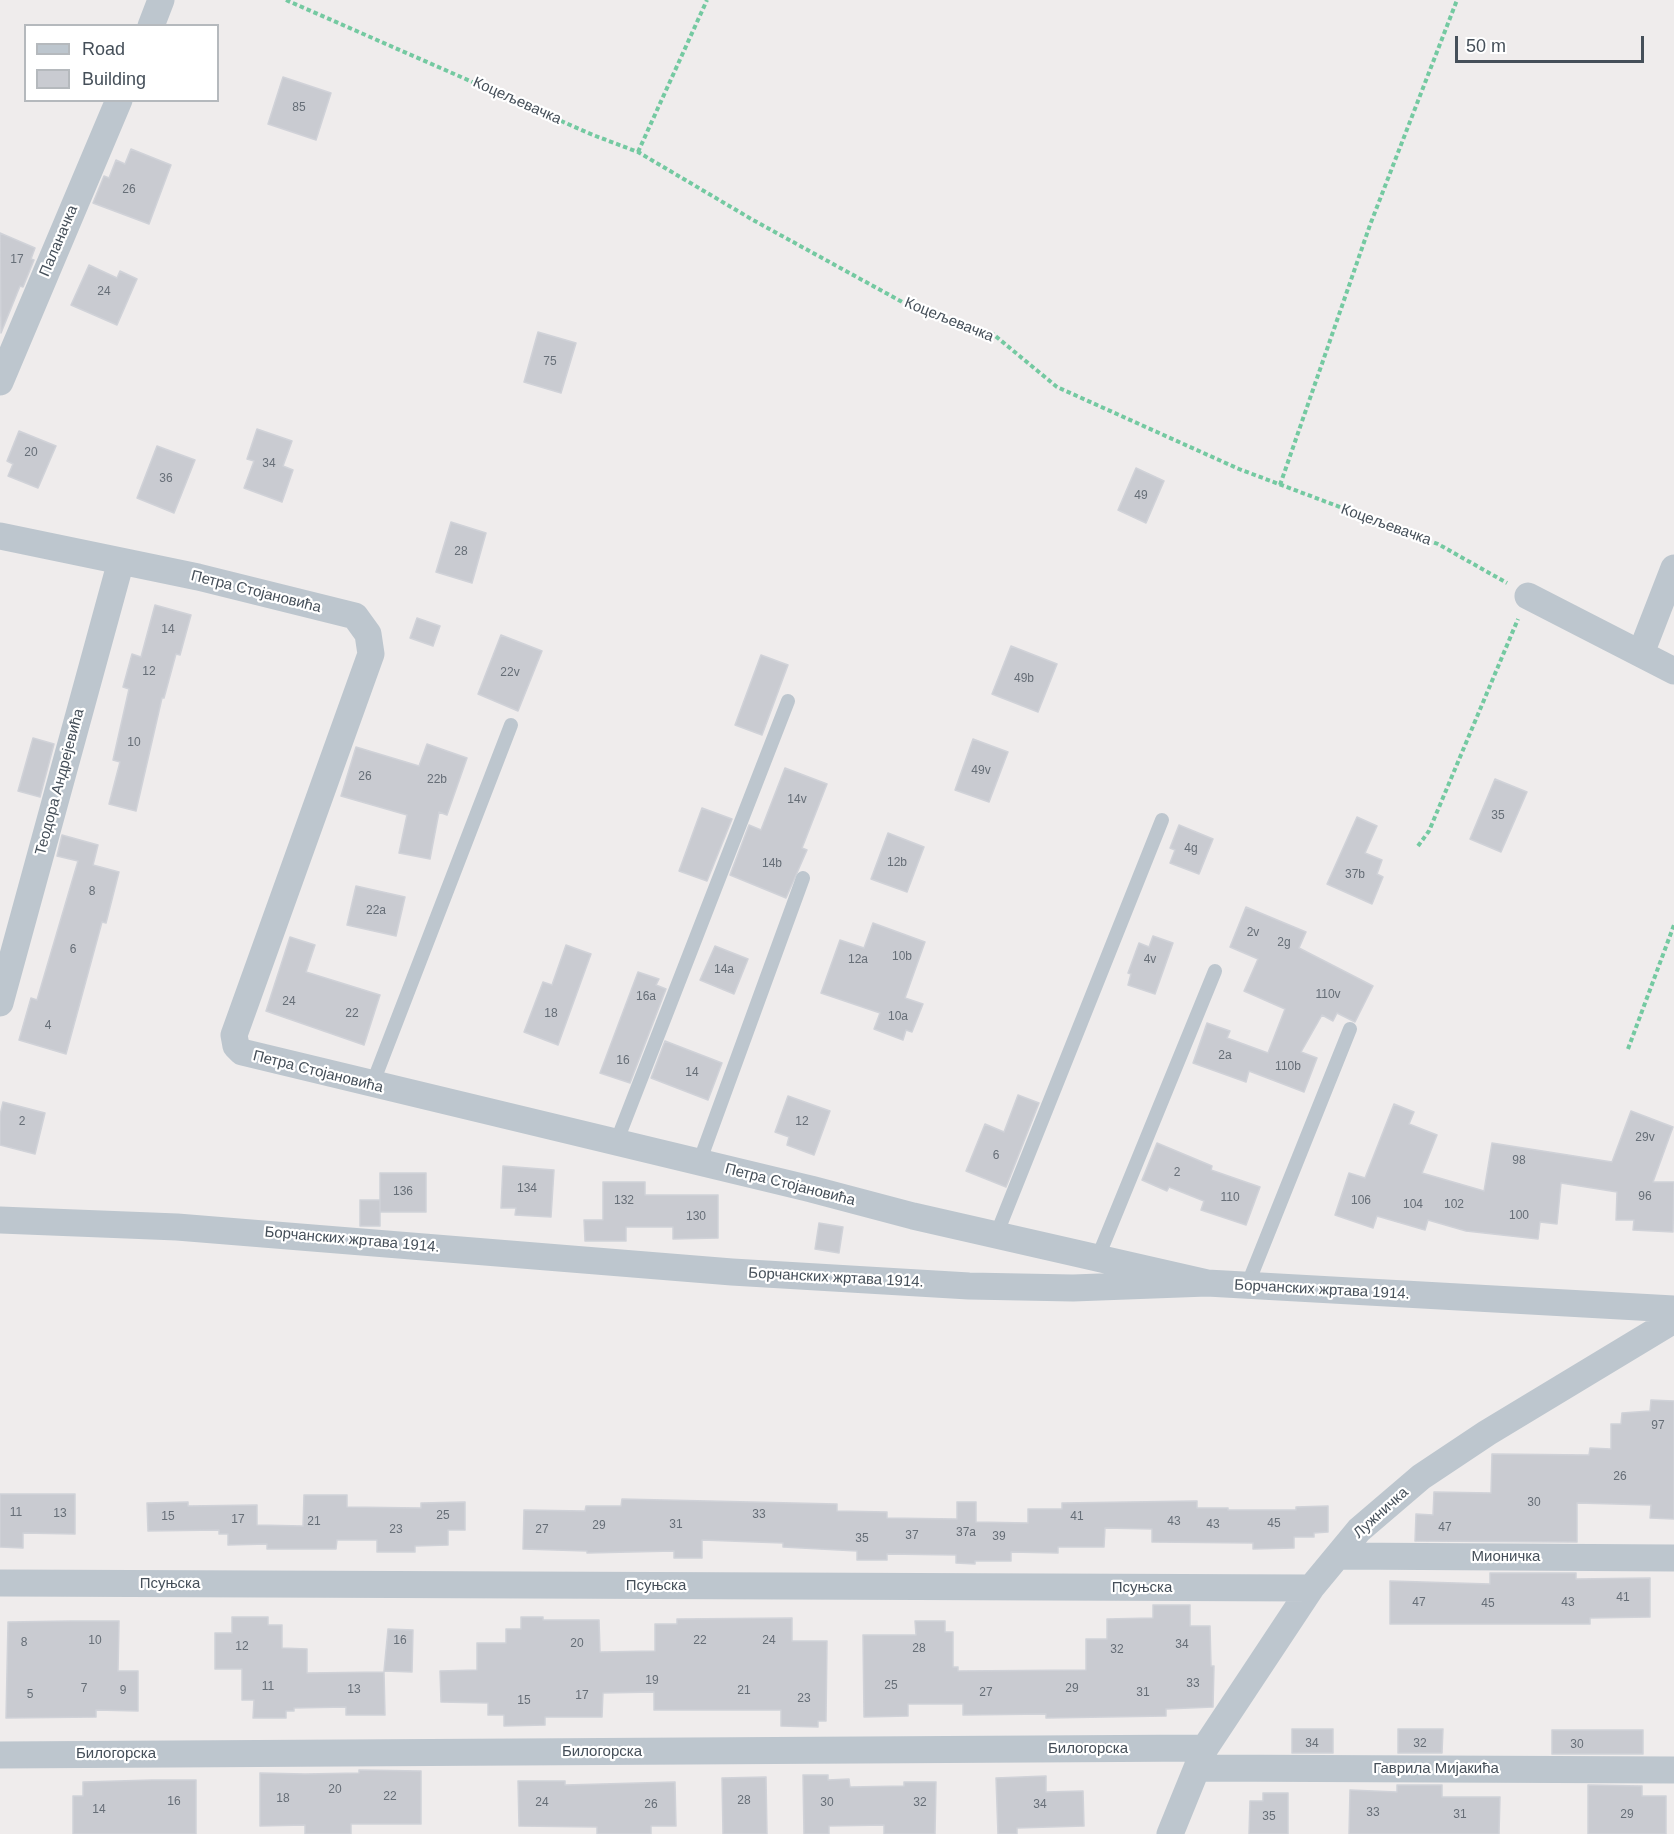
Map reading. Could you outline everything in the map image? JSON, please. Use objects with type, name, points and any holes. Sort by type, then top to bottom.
[{"type":"street","points":[[152,24],[161,0]]},
{"type":"street","name":"Паланачка","points":[[0,382],[118,102]]},
{"type":"street","name":"Петра Стојановића","points":[[0,536],[64,547],[355,616],[368,634],[371,654],[234,1035],[236,1046],[242,1052],[913,1216],[997,1233],[1207,1283]]},
{"type":"street","name":"Теодора Андрејевића","points":[[0,1003],[121,561]]},
{"type":"street","points":[[1641,653],[1674,568]]},
{"type":"street","points":[[1527,596],[1674,672]]},
{"type":"street","name":"Борчанских жртава 1914.","points":[[0,1220],[166,1226],[732,1272],[957,1285],[1073,1288],[1207,1283],[1674,1309]]},
{"type":"street","name":"Лужничка","points":[[1170,1834],[1201,1758],[1311,1588],[1359,1530],[1421,1477],[1487,1433],[1674,1320]]},
{"type":"street","name":"Мионичка","points":[[1338,1556],[1674,1558]]},
{"type":"street","name":"Псуњска","points":[[0,1583],[1311,1588]]},
{"type":"street","name":"Билогорска","points":[[0,1755],[1201,1758]]},
{"type":"street","name":"Гаврила Мијакића","points":[[1201,1758],[1674,1770]]},
{"type":"lane","points":[[616,1143],[788,700]]},
{"type":"lane","points":[[372,1085],[511,725]]},
{"type":"lane","points":[[997,1233],[1162,820]]},
{"type":"lane","points":[[699,1162],[803,878]]},
{"type":"lane","points":[[1098,1257],[1215,971]]},
{"type":"lane","points":[[1247,1286],[1350,1029]]},
{"type":"path","name":"Коцељевачка","points":[[286,0],[593,135],[638,152],[753,220],[915,309],[993,334],[1057,387],[1281,485],[1438,544],[1527,596]]},
{"type":"path","points":[[638,152],[706,0]]},
{"type":"path","points":[[1281,485],[1370,225],[1457,0]]},
{"type":"path","points":[[1418,846],[1429,831],[1527,596]]},
{"type":"path","points":[[1628,1049],[1674,925]]},
{"type":"building","points":[[283,77],[331,93],[316,140],[268,124]]},
{"type":"building","points":[[131,149],[171,165],[149,224],[93,203],[104,176],[109,178],[116,160],[125,164]]},
{"type":"building","points":[[0,233],[35,248],[31,259],[34,260],[23,287],[20,286],[1,333]]},
{"type":"building","points":[[89,265],[117,278],[120,271],[137,279],[117,325],[71,305]]},
{"type":"building","points":[[538,332],[576,343],[561,393],[524,382]]},
{"type":"building","points":[[257,429],[292,441],[283,466],[293,470],[282,502],[244,488],[254,461],[247,459]]},
{"type":"building","points":[[19,431],[56,446],[38,488],[8,476],[13,464],[7,461]]},
{"type":"building","points":[[157,446],[195,460],[174,513],[137,498]]},
{"type":"building","points":[[1136,468],[1164,481],[1146,523],[1118,510]]},
{"type":"building","points":[[451,522],[486,533],[472,583],[436,572]]},
{"type":"building","points":[[155,605],[191,615],[180,655],[176,654],[164,698],[162,698],[136,811],[109,804],[120,762],[113,760],[129,689],[123,687],[132,654],[141,657]]},
{"type":"building","points":[[417,618],[440,626],[433,646],[410,638]]},
{"type":"building","points":[[501,635],[542,651],[518,711],[478,694]]},
{"type":"building","points":[[1011,646],[1057,664],[1038,712],[992,694]]},
{"type":"building","points":[[761,655],[788,665],[762,735],[735,725]]},
{"type":"building","points":[[33,738],[54,744],[40,797],[18,791]]},
{"type":"building","points":[[973,739],[1008,752],[989,802],[955,790]]},
{"type":"building","points":[[427,744],[467,758],[447,815],[439,812],[430,859],[399,853],[407,815],[341,796],[356,747],[419,766]]},
{"type":"building","points":[[785,768],[827,784],[802,848],[807,850],[786,898],[730,875],[749,825],[761,830]]},
{"type":"building","points":[[1495,779],[1527,792],[1501,852],[1470,839]]},
{"type":"building","points":[[702,808],[732,819],[707,881],[679,871]]},
{"type":"building","points":[[1357,817],[1377,826],[1365,853],[1382,860],[1377,874],[1383,877],[1372,904],[1327,884]]},
{"type":"building","points":[[1179,825],[1213,839],[1199,874],[1170,863],[1175,850],[1170,848]]},
{"type":"building","points":[[888,833],[924,847],[907,892],[871,879]]},
{"type":"building","points":[[62,835],[98,845],[93,865],[119,872],[106,923],[102,922],[66,1054],[19,1040],[31,998],[37,1000],[78,861],[57,856]]},
{"type":"building","points":[[356,886],[405,897],[396,936],[347,925]]},
{"type":"building","points":[[1246,907],[1306,932],[1299,948],[1373,986],[1355,1022],[1337,1013],[1333,1021],[1322,1015],[1301,1052],[1317,1058],[1304,1092],[1249,1071],[1246,1082],[1193,1063],[1207,1023],[1230,1031],[1227,1038],[1268,1053],[1285,1009],[1244,991],[1258,959],[1230,947]]},
{"type":"building","points":[[873,923],[925,942],[905,998],[923,1004],[912,1032],[906,1030],[903,1040],[874,1029],[880,1013],[821,993],[840,940],[864,948]]},
{"type":"building","points":[[1153,936],[1173,943],[1155,994],[1128,985],[1131,974],[1128,973],[1139,943],[1149,947]]},
{"type":"building","points":[[290,937],[315,945],[306,972],[380,995],[364,1045],[266,1011]]},
{"type":"building","points":[[566,945],[591,954],[558,1045],[524,1032],[543,982],[552,985]]},
{"type":"building","points":[[715,946],[748,959],[734,994],[700,980]]},
{"type":"building","points":[[638,972],[659,979],[656,985],[666,989],[630,1083],[600,1073]]},
{"type":"building","points":[[665,1041],[722,1063],[708,1100],[651,1078]]},
{"type":"building","points":[[1018,1095],[1039,1103],[1006,1187],[966,1171],[985,1124],[1004,1132]]},
{"type":"building","points":[[788,1096],[830,1111],[814,1155],[787,1145],[789,1137],[775,1132]]},
{"type":"building","points":[[3,1102],[45,1113],[35,1154],[0,1145],[0,1115]]},
{"type":"building","points":[[1394,1104],[1414,1112],[1409,1124],[1437,1135],[1422,1173],[1484,1191],[1492,1143],[1612,1162],[1631,1111],[1673,1127],[1653,1182],[1674,1182],[1673,1232],[1633,1230],[1634,1220],[1616,1220],[1617,1192],[1561,1183],[1557,1224],[1540,1222],[1538,1239],[1466,1231],[1428,1220],[1425,1230],[1377,1216],[1373,1228],[1335,1215],[1349,1173],[1365,1178]]},
{"type":"building","points":[[1157,1143],[1212,1166],[1211,1170],[1260,1187],[1246,1225],[1201,1210],[1204,1201],[1169,1187],[1167,1191],[1142,1180]]},
{"type":"building","points":[[503,1166],[554,1170],[551,1217],[515,1215],[516,1208],[501,1208]]},
{"type":"building","points":[[380,1173],[426,1173],[426,1212],[380,1212]]},
{"type":"building","points":[[603,1182],[645,1182],[645,1195],[718,1195],[718,1238],[673,1239],[673,1227],[626,1227],[626,1241],[585,1241],[584,1220],[603,1220]]},
{"type":"building","points":[[360,1200],[380,1200],[380,1226],[360,1226]]},
{"type":"building","points":[[819,1223],[843,1227],[839,1253],[815,1249]]},
{"type":"building","points":[[1651,1400],[1674,1401],[1674,1519],[1650,1518],[1651,1505],[1577,1503],[1577,1542],[1415,1541],[1416,1514],[1433,1515],[1434,1492],[1491,1493],[1492,1454],[1589,1455],[1590,1448],[1611,1449],[1611,1424],[1621,1424],[1622,1413],[1650,1411]]},
{"type":"building","points":[[0,1494],[75,1494],[75,1534],[23,1533],[23,1548],[0,1547]]},
{"type":"building","points":[[304,1495],[347,1495],[347,1507],[421,1508],[421,1503],[465,1502],[465,1530],[448,1530],[448,1545],[415,1546],[415,1552],[377,1552],[377,1540],[337,1540],[336,1549],[267,1549],[267,1544],[228,1545],[228,1534],[219,1534],[219,1530],[148,1531],[147,1503],[188,1502],[188,1506],[257,1505],[257,1525],[303,1526]]},
{"type":"building","points":[[622,1499],[837,1504],[837,1511],[887,1512],[887,1518],[957,1519],[957,1502],[976,1502],[976,1522],[1028,1523],[1028,1509],[1062,1509],[1062,1503],[1197,1501],[1197,1508],[1228,1508],[1228,1510],[1296,1510],[1296,1507],[1328,1506],[1328,1532],[1314,1533],[1314,1537],[1294,1537],[1294,1548],[1253,1549],[1253,1543],[1152,1542],[1152,1529],[1105,1528],[1104,1547],[1058,1547],[1058,1553],[1011,1552],[1011,1561],[975,1561],[975,1564],[956,1563],[956,1555],[887,1554],[887,1560],[857,1560],[857,1551],[783,1547],[783,1543],[702,1540],[702,1558],[674,1558],[674,1551],[587,1553],[587,1551],[523,1549],[524,1510],[585,1511],[586,1506],[621,1506]]},
{"type":"building","points":[[1490,1573],[1576,1573],[1576,1579],[1650,1578],[1650,1617],[1590,1618],[1590,1624],[1390,1624],[1390,1581],[1490,1584]]},
{"type":"building","points":[[1153,1605],[1190,1605],[1190,1626],[1210,1626],[1211,1666],[1214,1666],[1213,1707],[1166,1709],[1166,1716],[1046,1718],[1046,1714],[963,1715],[963,1704],[908,1704],[908,1716],[864,1717],[863,1635],[916,1635],[915,1621],[945,1621],[945,1632],[953,1632],[953,1667],[958,1667],[958,1671],[1086,1670],[1086,1639],[1107,1639],[1107,1619],[1153,1618]]},
{"type":"building","points":[[232,1617],[268,1617],[268,1625],[282,1625],[282,1648],[307,1649],[307,1673],[384,1672],[385,1715],[346,1715],[346,1707],[294,1708],[294,1711],[286,1711],[286,1718],[253,1718],[254,1700],[242,1700],[242,1669],[215,1669],[215,1633],[232,1633]]},
{"type":"building","points":[[521,1617],[543,1617],[543,1620],[599,1620],[600,1652],[655,1651],[655,1624],[677,1624],[677,1619],[792,1618],[792,1641],[827,1641],[826,1721],[818,1721],[818,1727],[781,1726],[781,1710],[654,1710],[654,1692],[603,1693],[602,1717],[545,1717],[545,1725],[504,1726],[504,1715],[488,1715],[488,1703],[441,1702],[440,1671],[477,1670],[477,1643],[506,1643],[506,1629],[521,1629]]},
{"type":"building","points":[[119,1621],[118,1671],[138,1671],[138,1711],[96,1710],[96,1717],[6,1718],[8,1622]]},
{"type":"building","points":[[388,1629],[413,1630],[412,1672],[384,1671]]},
{"type":"building","points":[[1292,1729],[1333,1729],[1333,1753],[1292,1753]]},
{"type":"building","points":[[1398,1729],[1443,1729],[1442,1753],[1398,1753]]},
{"type":"building","points":[[1552,1730],[1643,1730],[1643,1754],[1552,1754]]},
{"type":"building","points":[[359,1770],[421,1771],[421,1824],[351,1824],[351,1834],[305,1834],[305,1825],[260,1826],[260,1773],[359,1773]]},
{"type":"building","points":[[803,1775],[828,1775],[828,1780],[849,1779],[850,1787],[904,1786],[904,1782],[936,1782],[935,1834],[884,1834],[884,1825],[829,1826],[829,1834],[804,1834]]},
{"type":"building","points":[[1046,1776],[1046,1792],[1083,1791],[1084,1826],[1017,1828],[1017,1834],[998,1834],[996,1778]]},
{"type":"building","points":[[766,1777],[767,1834],[723,1834],[722,1778]]},
{"type":"building","points":[[196,1780],[196,1834],[73,1834],[73,1796],[83,1796],[83,1782]]},
{"type":"building","points":[[518,1781],[565,1781],[565,1785],[675,1782],[676,1826],[651,1826],[651,1834],[597,1834],[597,1827],[519,1826]]},
{"type":"building","points":[[1397,1785],[1442,1785],[1442,1797],[1500,1797],[1499,1834],[1349,1834],[1350,1790],[1397,1792]]},
{"type":"building","points":[[1588,1785],[1642,1786],[1642,1796],[1666,1796],[1666,1834],[1588,1834]]},
{"type":"building","points":[[1263,1793],[1288,1793],[1288,1834],[1249,1834],[1250,1801],[1263,1801]]}]
